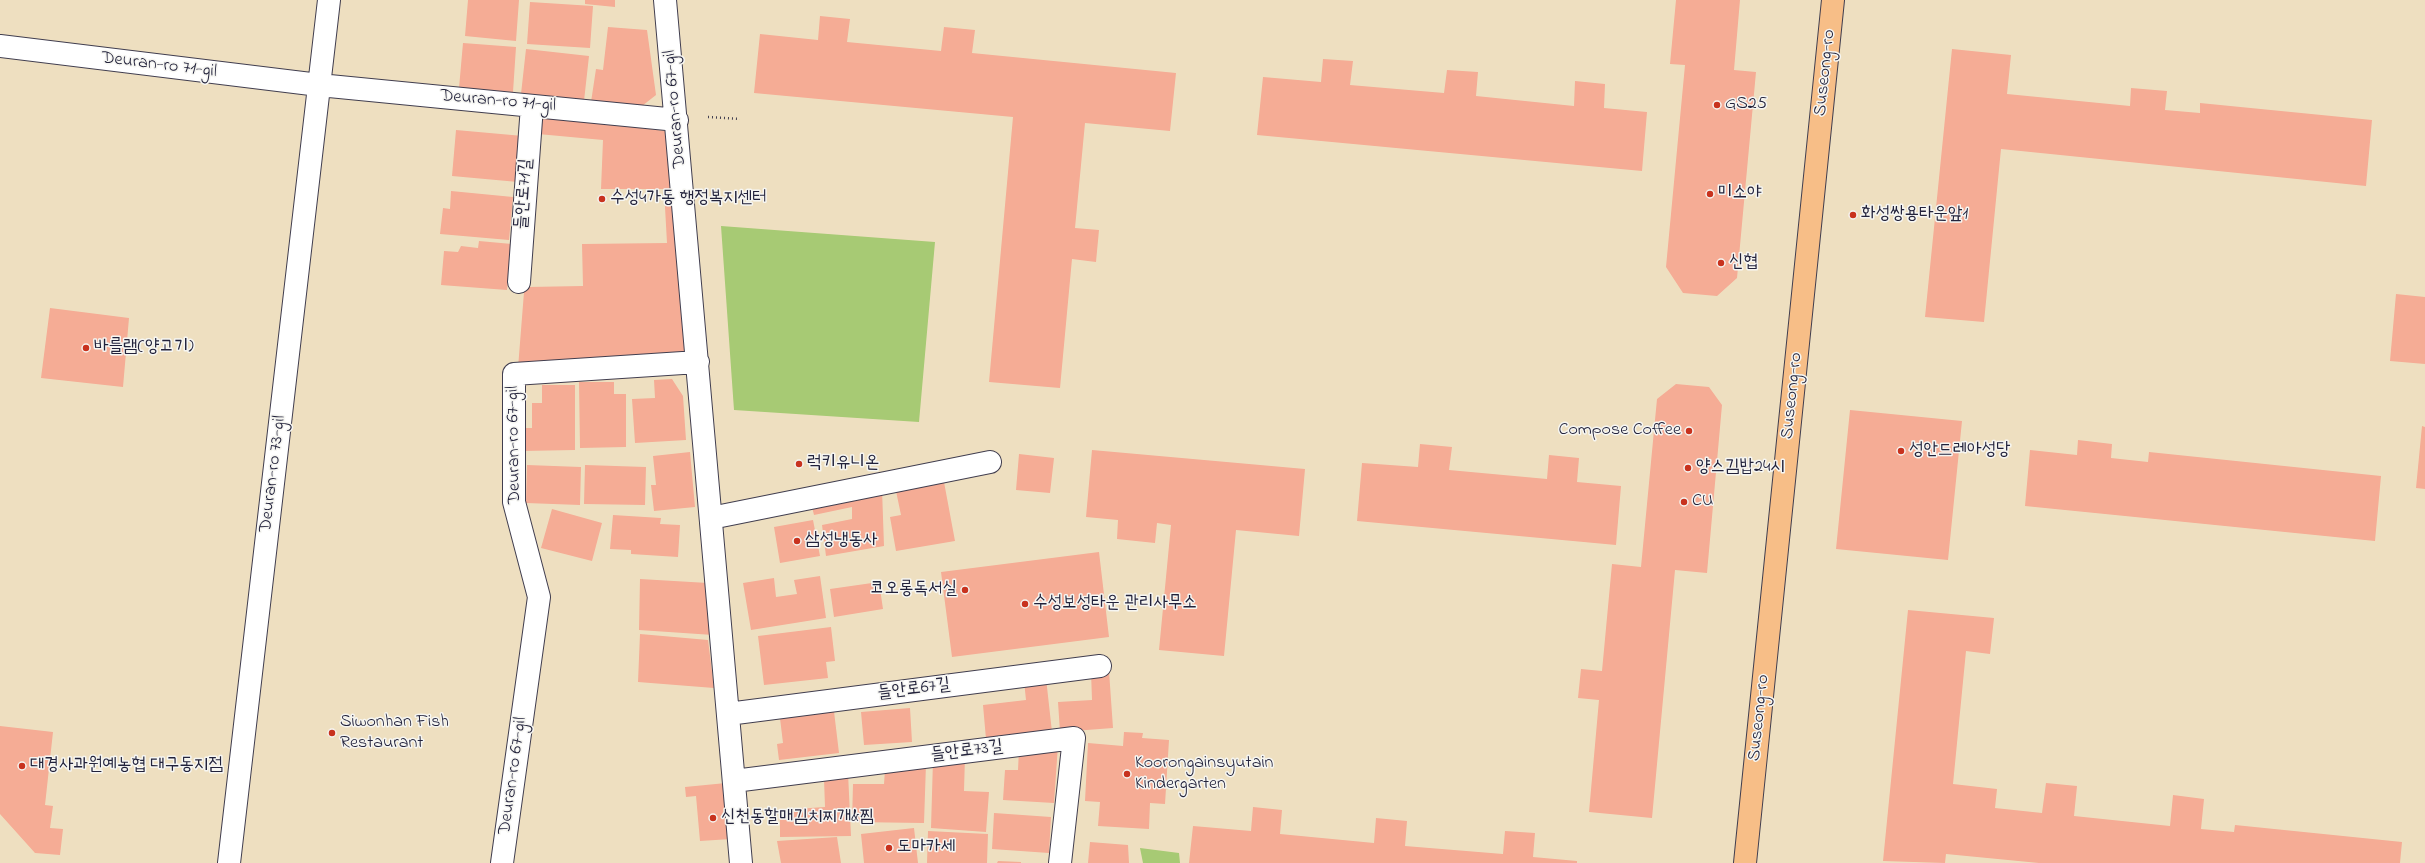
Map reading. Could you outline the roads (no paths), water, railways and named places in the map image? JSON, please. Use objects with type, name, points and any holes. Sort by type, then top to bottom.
[{"type":"main road","name":"Suseong-ro","points":[[1745,863],[1833,0]]},
{"type":"street","points":[[318,85],[329,0]]},
{"type":"street","name":"Deuran-ro 67-gil","points":[[666,0],[741,863]]},
{"type":"street","name":"Deuran-ro 71-gil","points":[[0,46],[318,85],[677,120]]},
{"type":"street","name":"Deuran-ro 73-gil","points":[[229,863],[318,85]]},
{"type":"street","name":"들안로71길","points":[[518,282],[532,106]]},
{"type":"street","name":"Deuran-ro 67-gil","points":[[502,863],[539,597],[514,502],[514,374],[698,362]]},
{"type":"street","points":[[711,518],[990,462]]},
{"type":"street","name":"들안로67길","points":[[728,714],[1100,666]]},
{"type":"street","name":"들안로73길","points":[[734,781],[1074,738],[1060,863]]},
{"type":"place","name":"GS25","points":[[1717,105]]},
{"type":"place","name":"미소야","points":[[1710,194]]},
{"type":"place","name":"수성4가동 행정복지센터","points":[[602,199]]},
{"type":"place","name":"화성쌍용타운앞1","points":[[1853,215]]},
{"type":"place","name":"신협","points":[[1721,263]]},
{"type":"place","name":"바를램(양고기)","points":[[86,348]]},
{"type":"place","name":"Compose Coffee","points":[[1689,431]]},
{"type":"place","name":"성안드레아성당","points":[[1901,451]]},
{"type":"place","name":"럭키유니온","points":[[799,464]]},
{"type":"place","name":"양스김밥24시","points":[[1688,468]]},
{"type":"place","name":"CU","points":[[1684,502]]},
{"type":"place","name":"삼성냉동사","points":[[797,541]]},
{"type":"place","name":"코오롱독서실","points":[[965,590]]},
{"type":"place","name":"수성보성타운 관리사무소","points":[[1025,604]]},
{"type":"place","name":"Siwonhan Fish Restaurant","points":[[332,733]]},
{"type":"place","name":"대경사과원예농협 대구동지점","points":[[22,766]]},
{"type":"place","name":"Koorongainsyutain Kindergarten","points":[[1127,774]]},
{"type":"place","name":"신천동할매김치찌개&찜","points":[[713,818]]},
{"type":"place","name":"도마카세","points":[[889,848]]}]
